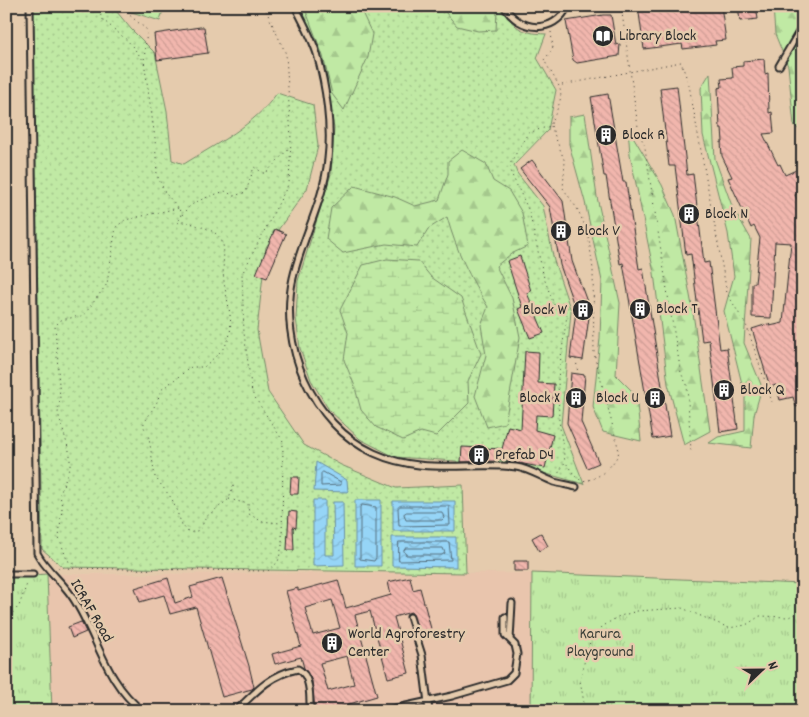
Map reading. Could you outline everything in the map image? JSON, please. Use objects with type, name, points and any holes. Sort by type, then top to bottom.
[{"type":"lane","name":"ICRAF Road","points":[[30,6],[38,553],[72,597],[113,679],[128,698],[143,711]]},
{"type":"lane","points":[[295,6],[317,53],[328,122],[328,159],[322,194],[293,278],[290,300],[294,342],[308,387],[333,423],[352,441],[375,454],[419,466],[517,467],[536,472],[554,482],[576,486]]},
{"type":"lane","points":[[504,6],[512,18],[525,26],[544,26],[562,17],[568,6]]},
{"type":"lane","points":[[779,66],[803,25]]},
{"type":"lane","points":[[6,574],[33,574]]},
{"type":"lane","points":[[510,640],[512,603]]},
{"type":"lane","points":[[410,617],[422,655],[429,711]]},
{"type":"lane","points":[[383,711],[429,701],[506,680],[514,672],[517,662],[517,649],[504,635],[505,617]]},
{"type":"lane","points":[[236,711],[262,685],[280,673],[298,669],[305,676],[310,692],[310,711]]},
{"type":"path","points":[[96,6],[103,20],[128,41],[144,62]]},
{"type":"path","points":[[119,6],[147,30],[144,62],[155,138],[157,175],[165,193],[179,208],[182,217]]},
{"type":"path","points":[[55,566],[61,569],[268,571],[278,562],[282,546],[283,441],[252,393],[244,333],[242,274],[289,183],[291,147],[286,54],[264,6]]},
{"type":"path","points":[[622,6],[638,127],[645,148],[670,315],[681,373],[687,385],[691,451]]},
{"type":"path","points":[[544,26],[552,32],[554,49],[544,60],[561,85],[562,98],[550,126],[566,162],[563,188],[578,210],[588,233],[594,269],[594,353],[619,451],[618,457],[592,479],[584,481],[577,478],[565,462],[559,421],[558,378],[567,315],[566,311],[556,310],[544,278],[529,211],[510,171],[511,162],[528,132],[550,126]]},
{"type":"path","points":[[561,85],[678,61],[682,62],[686,70],[727,293],[747,327],[772,402]]},
{"type":"path","points":[[234,484],[230,499],[206,517],[200,530],[189,533],[182,525],[172,499],[155,477],[149,438],[143,425],[158,402],[160,390],[191,367],[204,367],[222,349],[229,338],[230,305],[223,280],[224,245],[214,231],[187,220],[177,223],[189,206],[204,198],[225,191],[234,196],[246,192],[254,167],[264,174],[291,147]]},
{"type":"path","points":[[82,569],[66,560],[59,537],[62,508],[60,494],[70,460],[58,413],[60,399],[55,326],[61,320],[84,314],[107,284],[116,227],[125,220],[179,208]]},
{"type":"path","points":[[563,256],[565,263]]},
{"type":"path","points":[[576,359],[578,374]]},
{"type":"path","points":[[554,482],[565,462]]},
{"type":"path","points":[[230,499],[248,504],[249,514],[262,521],[281,523]]},
{"type":"path","points":[[6,620],[19,606],[33,574]]},
{"type":"path","points":[[589,711],[584,703],[580,680],[585,659],[590,642],[602,627],[616,617],[637,611],[682,608],[729,628],[746,625],[760,616],[789,617],[803,608]]},
{"type":"shaded area","points":[[532,573],[531,711],[52,711],[47,574]]},
{"type":"green space","points":[[33,6],[112,6],[131,29],[155,53],[167,111],[172,160],[184,164],[222,141],[258,115],[277,93],[313,105],[318,146],[307,189],[266,247],[257,330],[268,392],[304,445],[341,465],[396,488],[463,485],[466,573],[63,567],[42,549]]},
{"type":"green space","points":[[119,6],[164,6],[160,21],[119,8]]},
{"type":"green space","points":[[297,6],[501,6],[510,20],[519,28],[524,31],[546,34],[537,58],[556,90],[548,130],[514,165],[517,173],[543,206],[554,261],[571,311],[561,425],[584,484],[521,467],[464,465],[456,461],[395,457],[360,439],[329,410],[311,380],[300,348],[296,318],[298,281],[331,174],[334,128],[318,52]]},
{"type":"green space","points":[[304,6],[359,6],[372,34],[368,57],[344,110],[332,94],[323,56]]},
{"type":"green space","points":[[440,6],[493,6],[497,11],[496,30],[478,31],[457,26]]},
{"type":"green space","points":[[773,6],[803,6],[803,134],[794,125],[788,66],[775,34]]},
{"type":"green space","points":[[710,73],[715,159],[732,206],[751,239],[744,343],[762,387],[754,415],[751,448],[709,443],[718,437],[745,431],[745,396],[724,311],[734,276],[728,233],[703,135],[701,88]]},
{"type":"green space","points":[[585,114],[597,197],[620,303],[616,375],[636,395],[641,441],[603,432],[593,407],[600,338],[602,281],[585,202],[569,144],[569,117]]},
{"type":"green space","points":[[628,128],[662,185],[675,215],[692,306],[710,431],[684,445],[668,384],[654,273],[630,154]]},
{"type":"green space","points":[[462,150],[486,164],[493,181],[509,191],[522,213],[528,246],[511,254],[496,266],[512,298],[520,337],[505,423],[487,427],[475,396],[486,355],[481,325],[488,307],[464,264],[447,217],[428,229],[417,247],[386,244],[343,253],[326,239],[331,208],[354,186],[395,197],[415,206],[439,200],[448,174],[448,161]]},
{"type":"green space","points":[[387,259],[418,261],[431,277],[461,298],[481,354],[468,381],[469,403],[436,436],[421,432],[403,440],[376,427],[361,410],[354,384],[344,360],[348,333],[340,310],[363,265]]},
{"type":"green space","name":"Karura Playground","points":[[532,573],[803,584],[803,711],[531,711]]},
{"type":"green space","points":[[47,574],[52,711],[6,711],[6,577]]},
{"type":"water","points":[[316,462],[347,480],[348,492],[314,491]]},
{"type":"water","points":[[313,500],[325,500],[325,555],[334,555],[333,502],[343,502],[344,565],[313,566]]},
{"type":"water","points":[[355,500],[381,500],[381,566],[355,566]]},
{"type":"water","points":[[393,501],[455,501],[455,531],[393,531]]},
{"type":"water","points":[[392,537],[456,537],[456,567],[392,566]]},
{"type":"building","points":[[638,6],[721,6],[726,40],[715,41],[716,45],[683,49],[682,44],[644,49]]},
{"type":"building","points":[[738,6],[756,6],[758,19],[740,21]]},
{"type":"building","points":[[611,15],[616,45],[620,44],[619,56],[577,63],[573,60],[566,21]]},
{"type":"building","points":[[204,27],[208,53],[157,60],[154,34]]},
{"type":"building","points":[[764,59],[765,74],[768,73],[769,113],[772,112],[774,133],[763,134],[785,175],[803,167],[803,192],[795,195],[803,211],[803,405],[796,407],[793,397],[780,400],[776,385],[770,387],[752,329],[771,323],[770,326],[783,323],[791,243],[775,242],[771,318],[752,317],[752,283],[755,283],[760,238],[754,226],[751,228],[728,178],[732,177],[722,156],[721,142],[723,142],[722,128],[720,128],[718,88],[722,87],[721,79],[733,78],[732,67],[743,66],[743,61]]},
{"type":"building","points":[[677,86],[687,175],[693,174],[704,263],[709,262],[720,349],[727,348],[738,429],[720,432],[709,340],[702,341],[691,254],[686,255],[675,166],[669,166],[660,88]]},
{"type":"building","points":[[608,94],[623,182],[626,182],[639,269],[643,268],[670,436],[653,439],[623,263],[620,264],[591,97]]},
{"type":"building","points":[[532,160],[563,201],[572,261],[590,310],[583,360],[570,358],[576,311],[560,265],[550,207],[520,169]]},
{"type":"building","points":[[275,229],[286,234],[267,278],[256,274]]},
{"type":"building","points":[[520,256],[531,291],[527,293],[544,333],[530,338],[518,309],[522,307],[507,261]]},
{"type":"building","points":[[525,351],[539,352],[538,383],[554,384],[552,416],[536,415],[535,430],[553,435],[545,468],[497,459],[497,461],[461,462],[462,447],[502,449],[508,426],[521,429]]},
{"type":"building","name":"Block X","points":[[571,373],[585,375],[581,422],[599,463],[587,468],[567,423]]},
{"type":"building","points":[[291,477],[299,477],[298,494],[290,494]]},
{"type":"building","points":[[289,511],[297,512],[296,528],[293,527],[294,550],[287,550]]},
{"type":"building","points":[[541,533],[548,546],[539,551],[532,538]]},
{"type":"building","points":[[514,561],[528,561],[528,571],[514,571]]},
{"type":"building","name":"World Agroforestry Center","points":[[410,577],[413,590],[420,588],[433,636],[422,639],[411,612],[394,617],[409,673],[388,678],[370,611],[355,615],[377,696],[325,711],[315,711],[312,681],[304,668],[301,657],[275,664],[272,654],[301,646],[286,591],[298,588],[298,591],[338,580],[346,608],[391,595],[388,582]],"holes":[[[332,600],[340,628],[313,635],[305,608]],[[347,656],[354,684],[328,691],[320,663]]]},
{"type":"building","points":[[168,578],[175,603],[193,597],[190,587],[222,578],[249,666],[254,687],[252,689],[222,697],[196,607],[170,614],[164,595],[140,602],[135,588]]},
{"type":"building","points":[[81,622],[86,632],[72,638],[68,627]]},
{"type":"place","name":"Library Block","points":[[603,36]]},
{"type":"place","name":"Block R","points":[[606,135]]},
{"type":"place","name":"Block N","points":[[689,214]]},
{"type":"place","name":"Block V","points":[[561,231]]},
{"type":"place","name":"Block T","points":[[640,309]]},
{"type":"place","name":"Block W","points":[[583,310]]},
{"type":"place","name":"Block Q","points":[[724,390]]},
{"type":"place","name":"Block X","points":[[576,398]]},
{"type":"place","name":"Block U","points":[[655,398]]},
{"type":"place","name":"Prefab D4","points":[[479,455]]},
{"type":"place","name":"World Agroforestry Center","points":[[332,643]]}]
